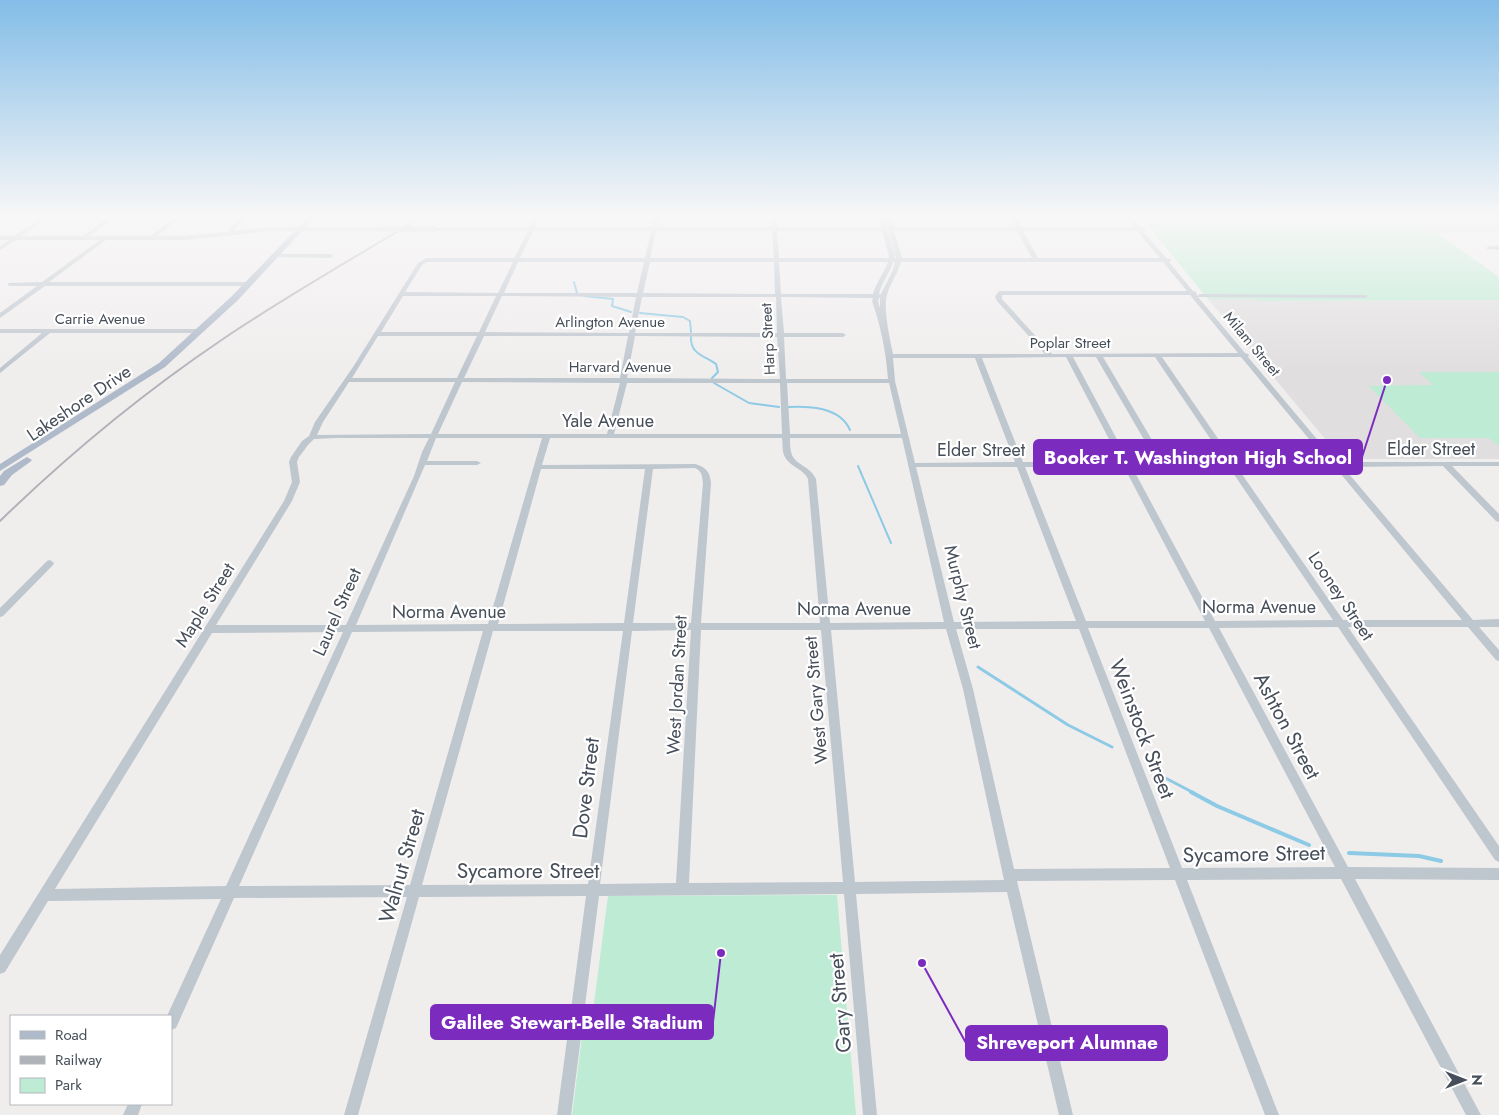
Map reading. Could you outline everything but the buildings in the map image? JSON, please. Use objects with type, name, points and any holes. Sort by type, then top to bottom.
[{"type":"main road","name":"Lakeshore Drive","points":[[1,469],[54,441],[150,374],[199,332],[263,268]]},
{"type":"main road","name":"Lakeshore Drive","points":[[1,469],[150,374]]},
{"type":"main road","points":[[0,484],[14,468],[54,441]]},
{"type":"street","points":[[0,316],[64,268]]},
{"type":"street","name":"Maple Street","points":[[0,967],[288,501],[296,482],[293,462],[305,443],[312,437],[319,422],[348,380],[417,268]]},
{"type":"street","name":"Laurel Street","points":[[172,1022],[350,629],[434,436],[512,268]]},
{"type":"street","points":[[610,436],[645,268]]},
{"type":"street","name":"Harp Street","points":[[776,268],[787,454],[790,460]]},
{"type":"street","points":[[875,295],[889,268]]},
{"type":"street","name":"Murphy Street","points":[[895,268],[882,296],[884,327],[890,356],[892,381],[950,625],[968,689],[1066,1115]]},
{"type":"street","name":"Milam Street","points":[[1174,268],[1329,459],[1337,464],[1499,657]]},
{"type":"street","points":[[10,284],[248,284]]},
{"type":"street","points":[[1050,355],[998,300],[1000,293],[1365,296]]},
{"type":"street","points":[[401,294],[778,294],[882,296]]},
{"type":"street","name":"Murphy Street","points":[[875,295],[876,307],[884,327]]},
{"type":"street","name":"Carrie Avenue","points":[[0,332],[199,332]]},
{"type":"street","points":[[0,371],[48,332]]},
{"type":"street","name":"Arlington Avenue","points":[[376,334],[843,335]]},
{"type":"street","name":"Ashton Street","points":[[1068,355],[1474,1115]]},
{"type":"street","points":[[1098,355],[1163,465]]},
{"type":"street","name":"Looney Street","points":[[1156,355],[1499,856]]},
{"type":"street","name":"Poplar Street","points":[[890,356],[1246,355]]},
{"type":"street","name":"Weinstock Street","points":[[978,356],[1272,1115]]},
{"type":"street","name":"Harvard Avenue","points":[[348,380],[892,381]]},
{"type":"street","name":"Yale Avenue","points":[[312,437],[547,435],[905,436]]},
{"type":"street","name":"Walnut Street","points":[[351,1115],[547,435]]},
{"type":"street","name":"West Gary Street","points":[[790,460],[808,471],[812,479],[850,888]]},
{"type":"street","points":[[422,463],[477,463]]},
{"type":"street","points":[[1445,464],[1499,519]]},
{"type":"street","name":"Elder Street","points":[[912,465],[1499,464]]},
{"type":"street","points":[[538,467],[649,466],[701,468],[705,471],[707,483]]},
{"type":"street","name":"Dove Street","points":[[564,1115],[649,466]]},
{"type":"street","name":"West Jordan Street","points":[[682,890],[696,626],[707,483]]},
{"type":"street","points":[[0,614],[50,564]]},
{"type":"street","name":"Norma Avenue","points":[[209,629],[1499,623]]},
{"type":"street","name":"Sycamore Street","points":[[44,894],[231,891],[850,888],[1179,875],[1499,874]]},
{"type":"street","name":"Gary Street","points":[[850,888],[870,1115]]},
{"type":"shaded area","points":[[1208,299],[1255,299],[1258,301],[1499,300],[1499,459],[1342,459]]},
{"type":"green space","points":[[1183,268],[1486,268],[1499,277],[1499,300],[1258,301],[1255,299],[1208,299]]},
{"type":"green space","points":[[1419,372],[1499,372],[1499,446],[1489,438],[1420,438],[1369,386],[1433,385]]},
{"type":"green space","points":[[837,895],[856,1115],[572,1115],[582,1037],[593,1011],[608,896]]},
{"type":"waterway","points":[[574,282],[577,293]]},
{"type":"waterway","points":[[584,296],[613,299],[612,306],[631,312]]},
{"type":"waterway","points":[[640,313],[683,317],[690,321],[691,332]]},
{"type":"waterway","points":[[691,337],[691,343],[696,351],[716,364],[718,372],[712,378]]},
{"type":"waterway","points":[[714,383],[749,403],[779,407]]},
{"type":"waterway","points":[[788,407],[815,408],[832,412],[845,422],[850,430]]},
{"type":"waterway","points":[[858,466],[891,543]]},
{"type":"waterway","points":[[978,667],[1068,725],[1112,747]]},
{"type":"waterway","points":[[1152,771],[1194,793]]},
{"type":"waterway","points":[[1191,792],[1217,806],[1309,845]]},
{"type":"waterway","points":[[1349,853],[1419,856],[1441,861]]},
{"type":"railway","points":[[0,521],[80,448],[164,381],[223,339],[337,268]]},
{"type":"place","name":"Booker T. Washington High School","points":[[1387,380]]},
{"type":"place","name":"Galilee Stewart-Belle Stadium","points":[[721,953]]},
{"type":"place","name":"Shreveport Alumnae","points":[[922,963]]}]
